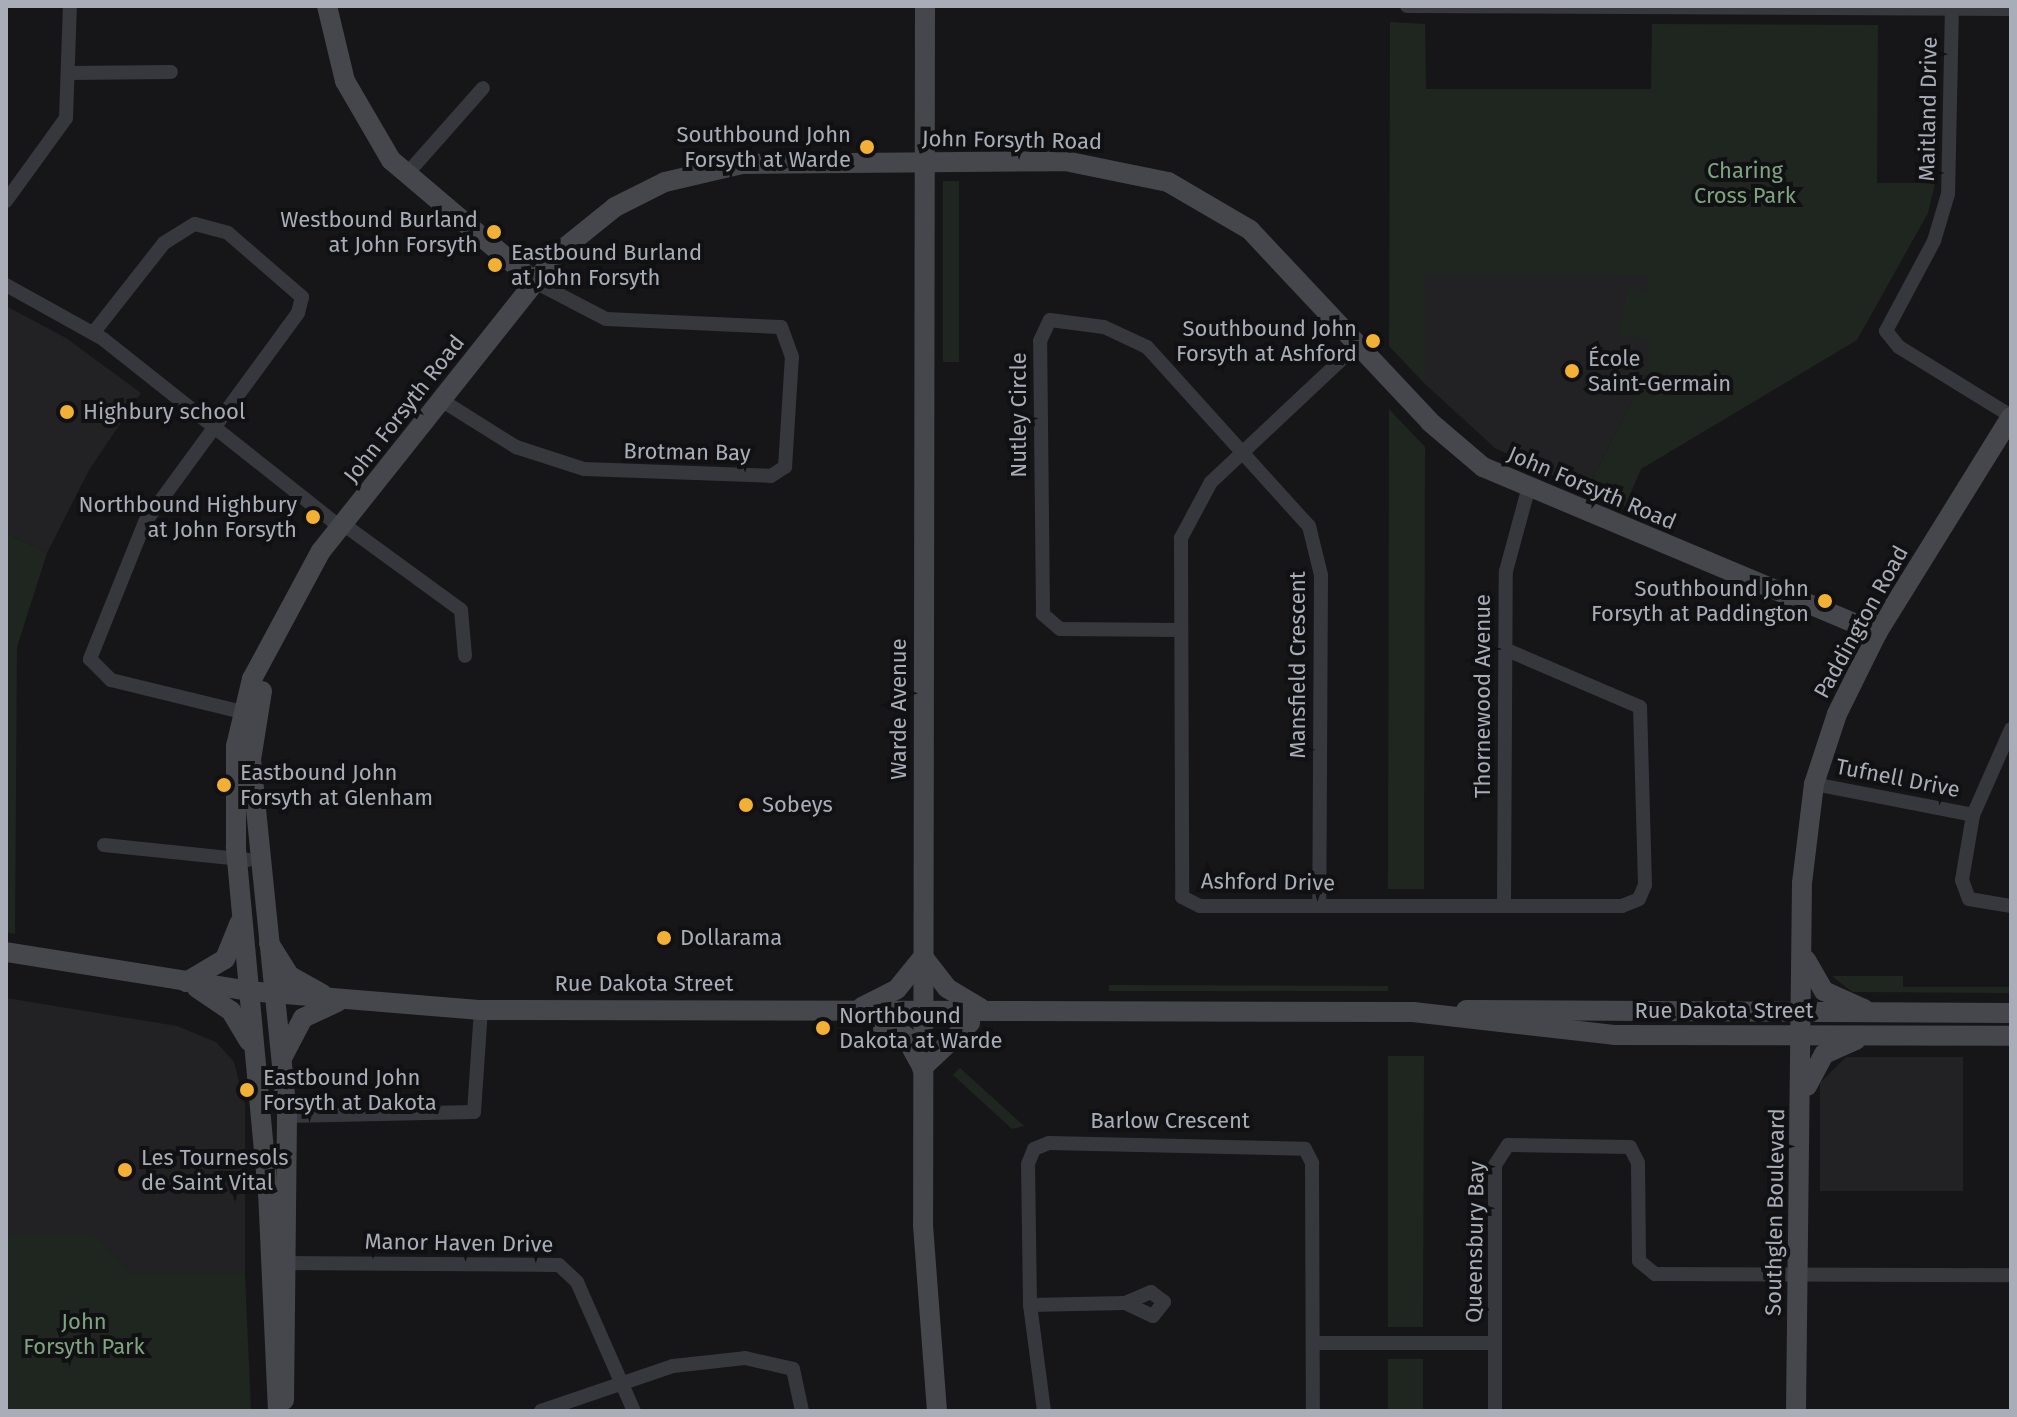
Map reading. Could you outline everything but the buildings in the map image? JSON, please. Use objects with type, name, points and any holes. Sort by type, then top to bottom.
[{"type":"street","points":[[6,201],[66,118],[70,6]]},
{"type":"street","points":[[327,6],[357,108],[406,175],[535,282]]},
{"type":"street","name":"Warde Avenue","points":[[925,6],[922,1068],[925,1293],[937,1411]]},
{"type":"street","points":[[1407,6],[2011,9]]},
{"type":"street","name":"Maitland Drive","points":[[1952,7],[1948,194],[1938,230],[1886,331],[1899,347],[2011,417]]},
{"type":"street","points":[[69,73],[171,72]]},
{"type":"street","points":[[406,175],[483,88]]},
{"type":"street","name":"John Forsyth Road","points":[[279,1411],[255,1054],[242,913],[242,860],[234,787],[249,714],[269,646],[289,600],[342,526],[535,282],[585,228],[686,174],[742,164],[1086,163],[1188,190],[1250,230],[1447,437],[1528,490],[1877,633]]},
{"type":"street","points":[[94,332],[174,234],[206,222],[228,233],[299,290],[302,306],[213,425],[129,550],[90,659],[102,677],[249,714]]},
{"type":"street","name":"Brotman Bay","points":[[441,400],[516,447],[584,469],[771,476],[785,467],[792,357],[781,327],[606,319],[535,282]]},
{"type":"street","points":[[6,285],[94,332],[342,526],[461,610],[465,656]]},
{"type":"street","name":"Nutley Circle","points":[[1179,630],[1060,629],[1043,614],[1045,324],[1082,322],[1147,347],[1245,450]]},
{"type":"street","name":"Ashford Drive","points":[[1358,344],[1245,450],[1188,517],[1179,630],[1182,897],[1200,906],[1622,906],[1639,899],[1645,885],[1640,707],[1505,649]]},
{"type":"street","name":"Paddington Road","points":[[1803,1014],[1802,942],[1814,784],[1837,714],[1877,633],[2011,417]]},
{"type":"street","name":"Mansfield Crescent","points":[[1245,450],[1300,512],[1320,564],[1319,906]]},
{"type":"street","name":"Thornewood Avenue","points":[[1504,906],[1508,552],[1528,490]]},
{"type":"street","name":"John Forsyth Road","points":[[249,714],[279,1070],[287,1116],[290,1263],[279,1411]]},
{"type":"street","name":"Tufnell Drive","points":[[2011,729],[1973,815],[1965,893],[1983,906],[2011,906]]},
{"type":"street","name":"Tufnell Drive","points":[[1814,784],[1973,815]]},
{"type":"street","points":[[104,845],[242,860]]},
{"type":"street","points":[[186,982],[225,959],[242,913]]},
{"type":"street","points":[[267,938],[290,976],[341,1000]]},
{"type":"street","points":[[1802,942],[1824,991],[1879,1014]]},
{"type":"street","points":[[6,952],[272,994],[481,1010],[474,1112],[287,1116]]},
{"type":"street","points":[[858,1009],[897,989],[923,957],[947,988],[976,1016],[922,1068],[905,1036],[876,1021]]},
{"type":"street","points":[[186,982],[231,1011],[255,1054]]},
{"type":"street","points":[[279,1070],[293,1028],[341,1000]]},
{"type":"street","name":"Rue Dakota Street","points":[[481,1010],[858,1009],[976,1016],[2011,1013]]},
{"type":"street","name":"Rue Dakota Street","points":[[481,1010],[536,1020],[876,1021],[922,1015]]},
{"type":"street","name":"Rue Dakota Street","points":[[1438,1014],[1599,1034],[2011,1036]]},
{"type":"street","name":"Southglen Boulevard","points":[[1796,1411],[1803,1014]]},
{"type":"street","points":[[1801,1121],[1818,1061],[1869,1035]]},
{"type":"street","name":"Barlow Crescent","points":[[1044,1411],[1030,1305],[1028,1164],[1040,1145],[1293,1143],[1312,1163],[1313,1411]]},
{"type":"street","name":"Queensbury Bay","points":[[1495,1411],[1496,1159],[1514,1143],[1620,1144],[1634,1151],[1639,1261],[1652,1273],[1797,1275]]},
{"type":"street","name":"Manor Haven Drive","points":[[268,1263],[559,1265],[577,1282],[634,1411]]},
{"type":"street","points":[[1797,1275],[2011,1275]]},
{"type":"street","points":[[1030,1305],[1125,1303]]},
{"type":"street","points":[[1313,1343],[1495,1343]]},
{"type":"street","points":[[541,1411],[706,1360],[773,1360],[793,1369],[802,1411]]},
{"type":"shaded area","points":[[1425,274],[1648,274],[1648,370],[1586,491],[1495,448],[1425,384]]},
{"type":"shaded area","name":"Highbury school","points":[[6,306],[66,338],[141,393],[89,470],[47,553],[6,533]]},
{"type":"shaded area","name":"Les Tournesols de Saint Vital","points":[[6,998],[177,1026],[216,1042],[234,1062],[245,1105],[245,1274],[131,1274],[92,1235],[6,1235]]},
{"type":"shaded area","points":[[1846,1057],[1963,1057],[1963,1191],[1820,1191],[1820,1083]]},
{"type":"green space","name":"Charing Cross Park","points":[[1390,22],[1425,24],[1426,89],[1651,89],[1652,24],[1878,25],[1877,183],[1935,183],[1928,213],[1857,340],[1641,469],[1625,506],[1586,491],[1648,370],[1648,339],[1619,336],[1629,285],[1648,293],[1648,274],[1425,274],[1425,384],[1389,346]]},
{"type":"green space","points":[[943,181],[959,181],[959,362],[943,362]]},
{"type":"green space","points":[[1389,409],[1425,447],[1424,889],[1388,889]]},
{"type":"green space","points":[[6,533],[47,553],[17,647],[15,934],[6,932]]},
{"type":"green space","points":[[1832,976],[1903,976],[1903,987],[2011,987],[2011,993],[1852,992]]},
{"type":"green space","points":[[1109,985],[1388,986],[1388,991],[1109,991]]},
{"type":"green space","points":[[1388,1056],[1424,1056],[1423,1327],[1388,1327]]},
{"type":"green space","points":[[960,1068],[1024,1126],[1012,1129],[953,1075]]},
{"type":"green space","name":"John Forsyth Park","points":[[6,1235],[93,1235],[131,1274],[245,1274],[251,1411],[6,1411]]},
{"type":"green space","points":[[1388,1359],[1423,1359],[1423,1411],[1388,1411]]},
{"type":"place","name":"Southbound John Forsyth at Warde","points":[[867,147]]},
{"type":"place","name":"Westbound Burland at John Forsyth","points":[[494,232]]},
{"type":"place","name":"Eastbound Burland at John Forsyth","points":[[495,265]]},
{"type":"place","name":"Southbound John Forsyth at Ashford","points":[[1373,341]]},
{"type":"place","name":"École Saint-Germain","points":[[1572,371]]},
{"type":"place","name":"Highbury school","points":[[67,412]]},
{"type":"place","name":"Northbound Highbury at John Forsyth","points":[[313,517]]},
{"type":"place","name":"Southbound John Forsyth at Paddington","points":[[1825,601]]},
{"type":"place","name":"Eastbound John Forsyth at Glenham","points":[[224,785]]},
{"type":"place","name":"Sobeys","points":[[746,805]]},
{"type":"place","name":"Dollarama","points":[[664,938]]},
{"type":"place","name":"Northbound Dakota at Warde","points":[[823,1028]]},
{"type":"place","name":"Eastbound John Forsyth at Dakota","points":[[247,1090]]},
{"type":"place","name":"Les Tournesols de Saint Vital","points":[[125,1170]]}]
